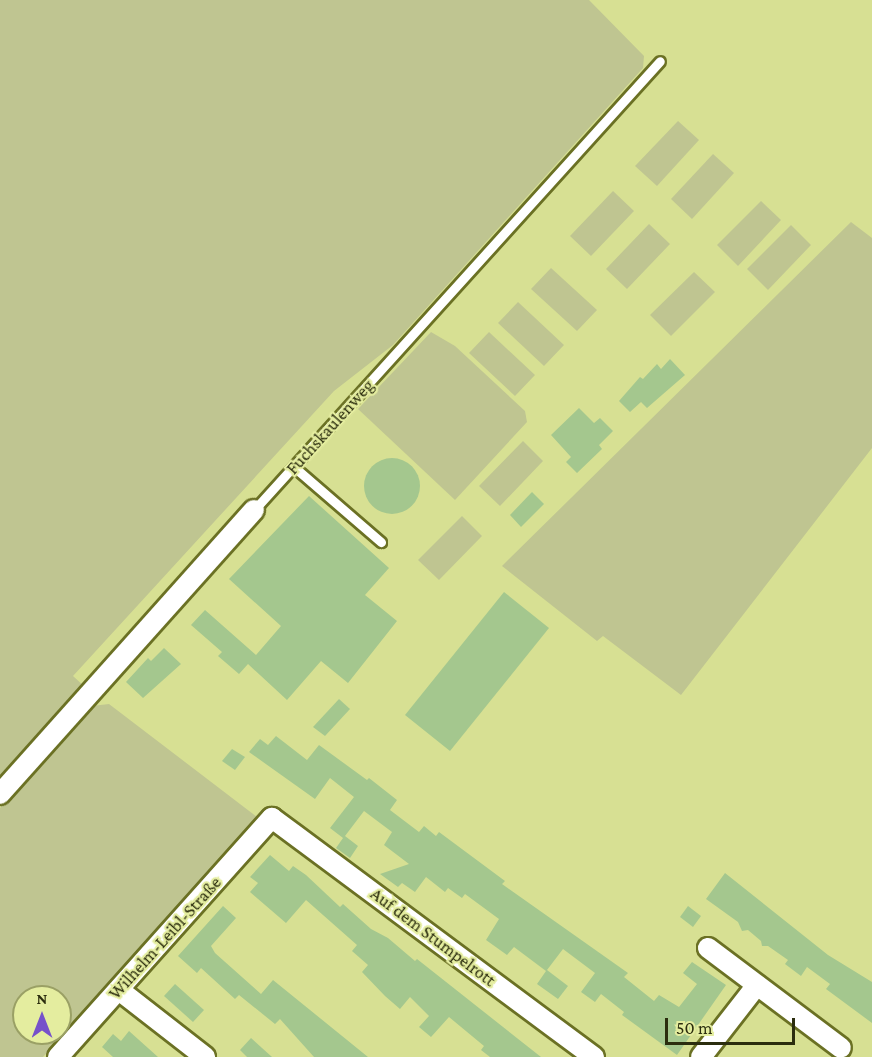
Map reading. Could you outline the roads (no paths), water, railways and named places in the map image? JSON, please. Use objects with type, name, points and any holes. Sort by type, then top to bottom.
[{"type":"street","name":"Fuchskaulenweg","points":[[0,794],[254,510]]},
{"type":"street","name":"Wilhelm-Leibl-Straße","points":[[58,1057],[272,818]]},
{"type":"street","name":"Auf dem Stumpelrott","points":[[272,818],[594,1057]]},
{"type":"street","points":[[708,948],[841,1048]]},
{"type":"street","points":[[701,1057],[757,985]]},
{"type":"street","points":[[119,990],[205,1057]]},
{"type":"lane","name":"Fuchskaulenweg","points":[[254,510],[660,62]]},
{"type":"lane","points":[[294,467],[381,542]]}]
